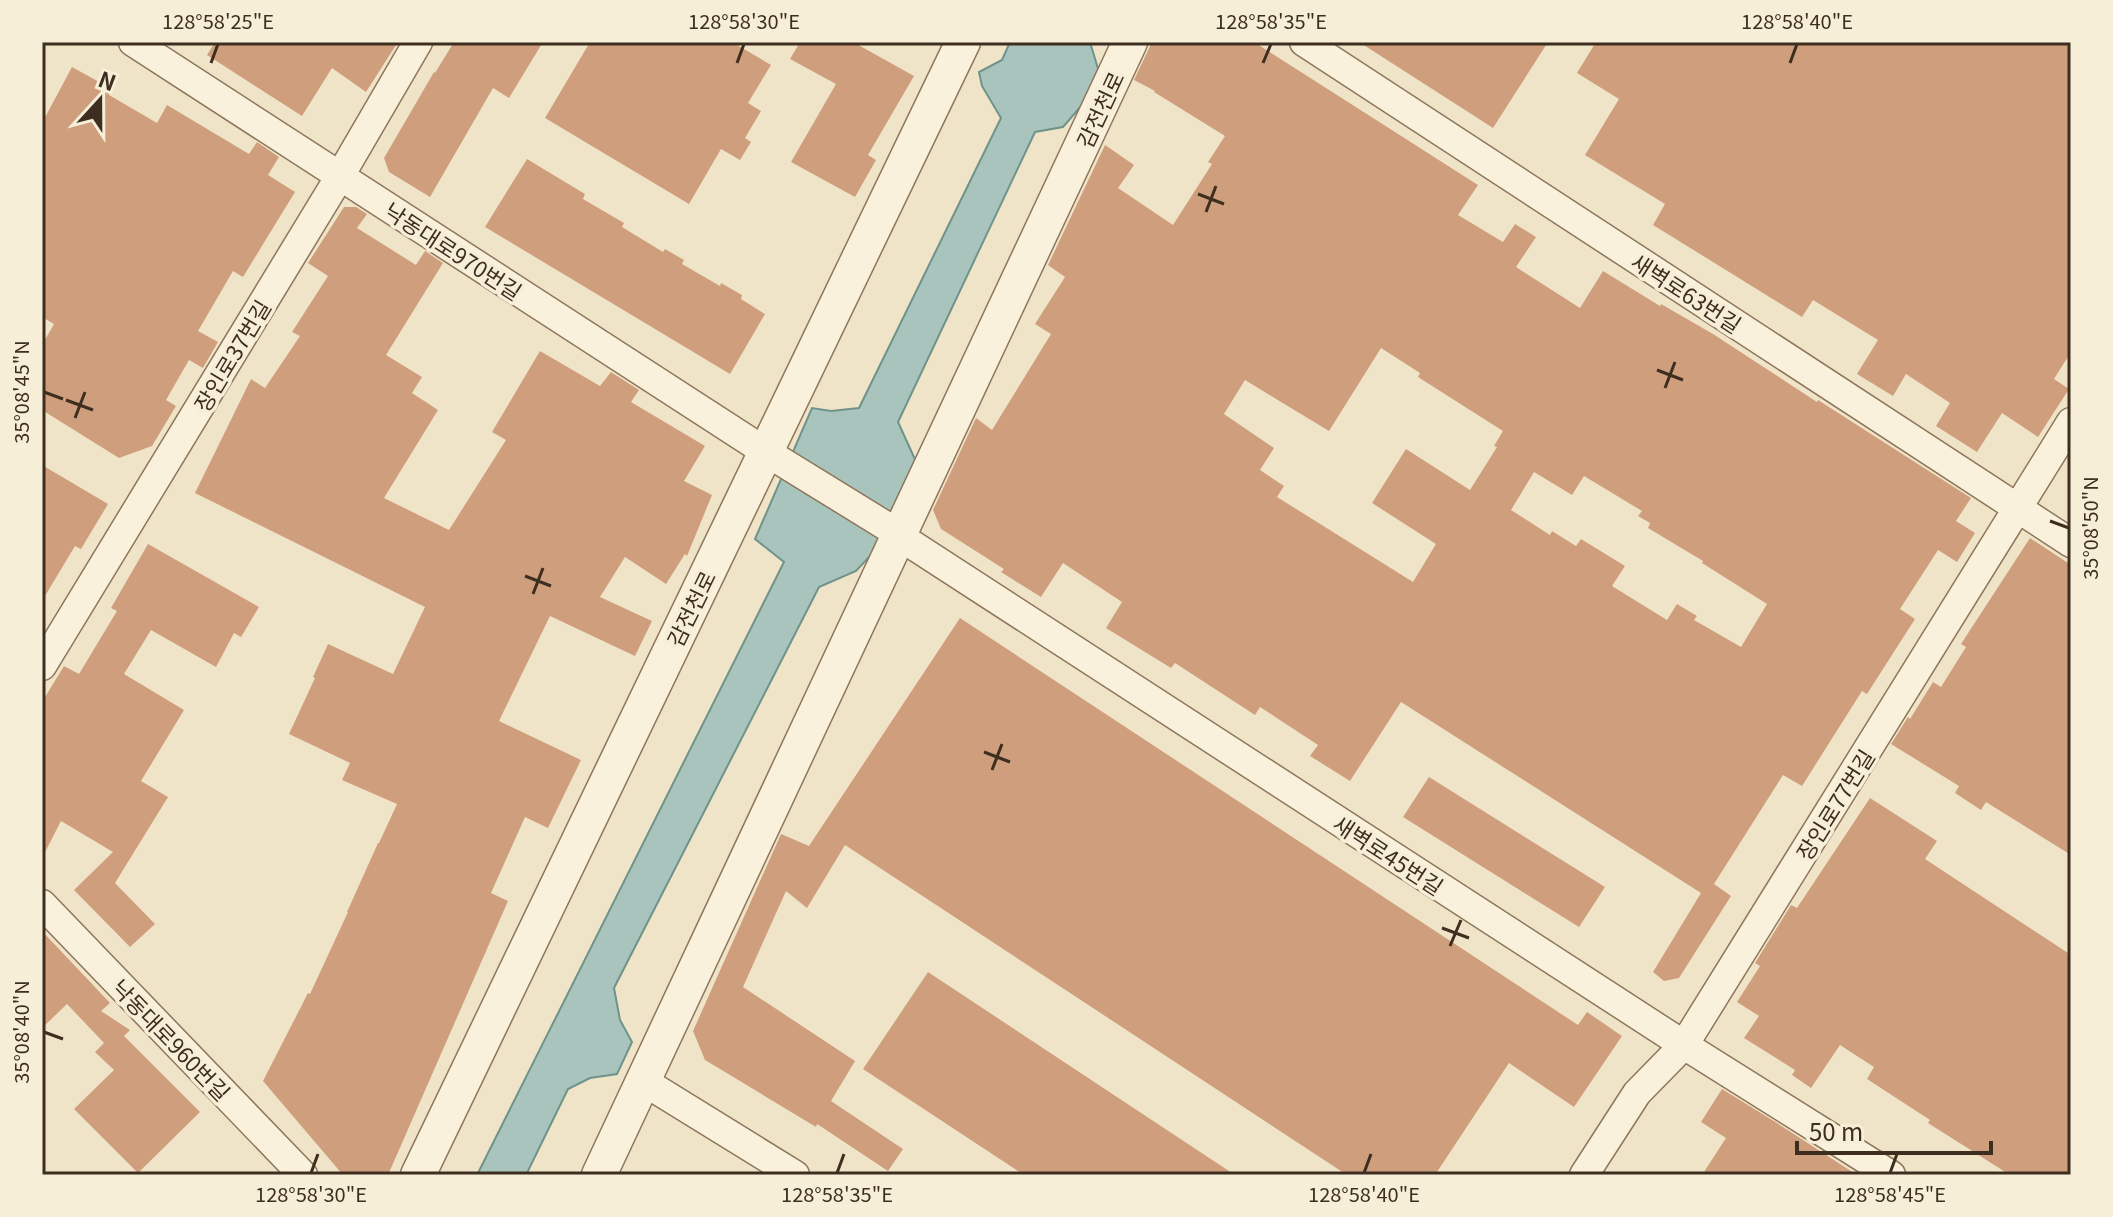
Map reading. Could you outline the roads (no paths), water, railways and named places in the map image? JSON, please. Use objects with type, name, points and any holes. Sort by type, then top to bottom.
[{"type":"street","name":"낙동대로970번길","points":[[133,42],[770,455],[895,532]]},
{"type":"street","name":"장인로37번길","points":[[42,666],[418,42]]},
{"type":"street","name":"감전천로","points":[[418,1175],[770,455],[963,42]]},
{"type":"street","name":"감전천로","points":[[599,1175],[895,532],[1130,42]]},
{"type":"street","name":"새벽로63번길","points":[[1304,42],[2071,543]]},
{"type":"street","name":"장인로77번길","points":[[1584,1175],[1637,1093],[1684,1045],[2071,422]]},
{"type":"street","name":"새벽로45번길","points":[[895,532],[1684,1045],[1891,1175]]},
{"type":"street","name":"낙동대로960번길","points":[[42,904],[303,1175]]},
{"type":"street","points":[[643,1081],[795,1175]]},
{"type":"water","points":[[1010,42],[1090,42],[1099,72],[1095,90],[1063,127],[1035,132],[898,422],[918,466],[871,555],[856,571],[819,587],[614,988],[620,1020],[632,1042],[617,1074],[590,1078],[568,1089],[526,1175],[477,1175],[784,562],[755,539],[812,408],[831,411],[859,408],[1001,118],[982,86],[979,72],[1002,60]]}]
